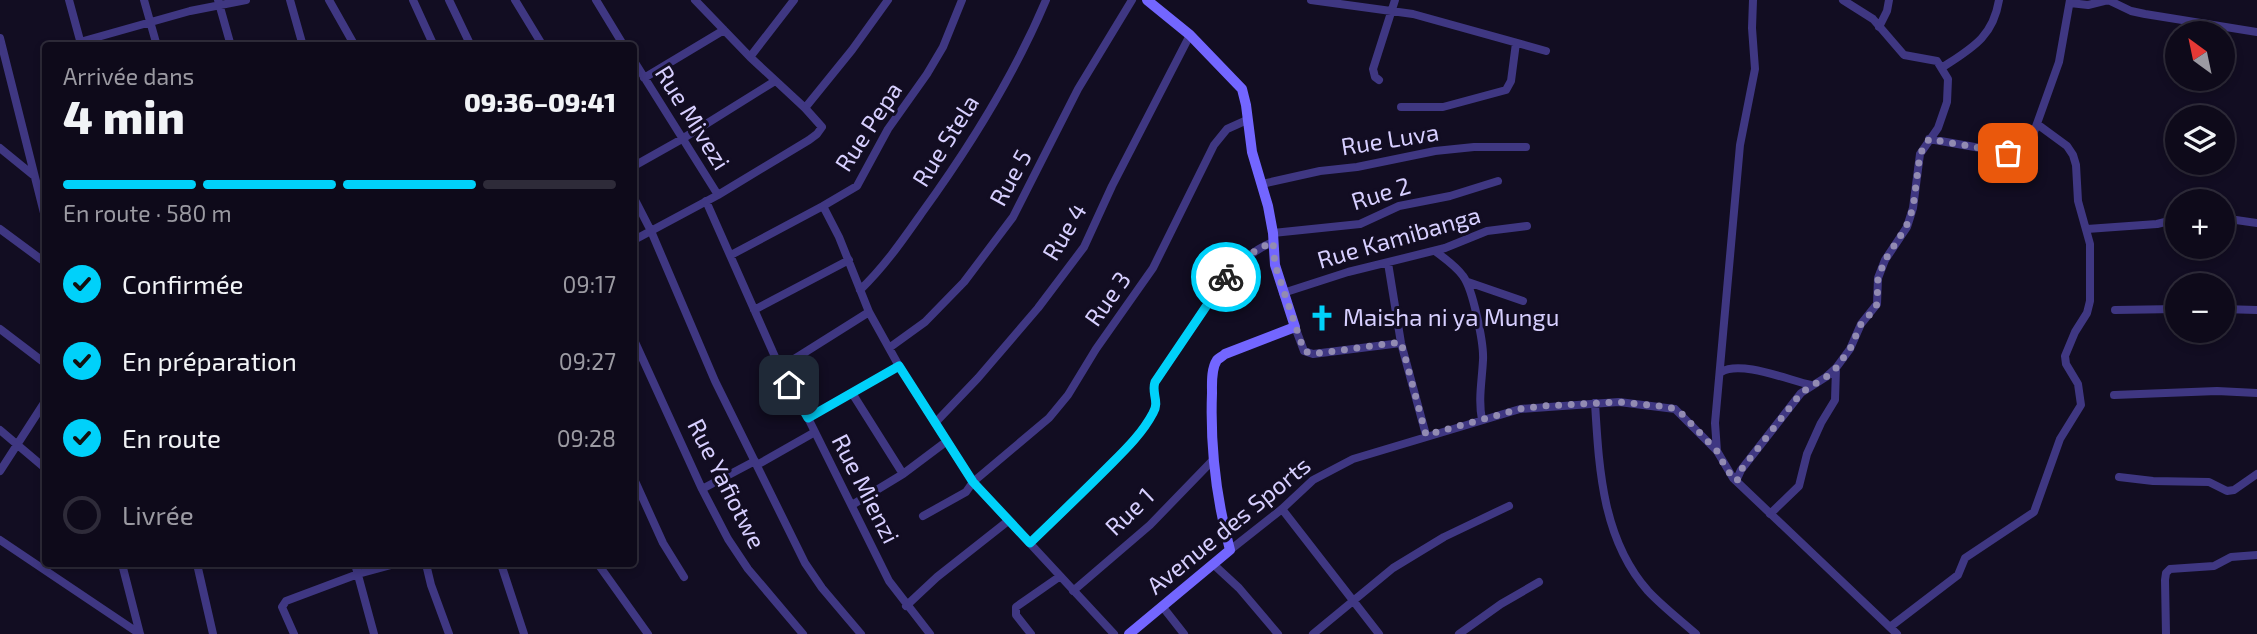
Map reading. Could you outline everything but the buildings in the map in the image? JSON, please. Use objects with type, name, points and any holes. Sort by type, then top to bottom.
[{"type":"street","points":[[69,0],[80,42]]},
{"type":"street","points":[[144,0],[155,42]]},
{"type":"street","points":[[88,42],[190,10],[246,0]]},
{"type":"street","points":[[290,0],[302,42]]},
{"type":"street","points":[[329,0],[353,42]]},
{"type":"street","points":[[413,0],[432,42]]},
{"type":"street","points":[[449,0],[469,42]]},
{"type":"street","points":[[515,0],[541,42]]},
{"type":"street","points":[[596,0],[622,42]]},
{"type":"street","points":[[750,57],[794,0]]},
{"type":"street","points":[[805,108],[888,0]]},
{"type":"street","name":"Rue Pepa","points":[[731,255],[857,186],[888,129],[943,47],[962,0]]},
{"type":"street","name":"Rue Stela","points":[[860,290],[891,255],[980,127],[1035,26],[1046,0]]},
{"type":"street","name":"Rue 5","points":[[889,348],[925,322],[964,282],[1013,216],[1078,89],[1132,0]]},
{"type":"street","points":[[1147,0],[1191,34],[1242,89],[1252,152],[1262,184],[1273,238],[1275,265],[1304,351],[1313,354],[1401,342]]},
{"type":"street","points":[[1311,0],[1413,14],[1546,51]]},
{"type":"street","points":[[1380,80],[1375,77],[1373,69],[1395,0]]},
{"type":"street","points":[[1717,451],[1715,424],[1729,255],[1740,145],[1755,69],[1752,0]]},
{"type":"street","points":[[1737,481],[1741,470],[1801,393],[1836,368],[1850,349],[1861,324],[1877,304],[1878,278],[1885,260],[1906,227],[1913,208],[1920,154],[1938,128],[1947,102],[1948,79],[1937,61],[1904,55],[1873,19],[1843,0]]},
{"type":"street","points":[[1880,27],[1889,0]]},
{"type":"street","points":[[1942,67],[1977,43],[1989,31],[1999,0]]},
{"type":"street","points":[[1929,139],[2008,153],[2025,144],[2037,124],[2059,62],[2070,2],[2088,5],[2108,0],[2131,11],[2257,32]]},
{"type":"street","points":[[637,238],[718,195],[821,130],[820,122],[750,57],[699,1]]},
{"type":"street","points":[[218,3],[230,42]]},
{"type":"street","points":[[644,78],[724,30]]},
{"type":"street","name":"Rue 4","points":[[935,423],[1038,308],[1084,247],[1112,186],[1191,34]]},
{"type":"street","points":[[0,38],[3,63],[42,206]]},
{"type":"street","points":[[1401,107],[1443,107],[1506,90],[1511,81],[1516,43]]},
{"type":"street","name":"Rue Mivezi","points":[[637,66],[718,195]]},
{"type":"street","points":[[637,164],[775,81]]},
{"type":"street","name":"Rue 3","points":[[923,516],[966,492],[973,482],[1049,418],[1068,395],[1096,349],[1153,268],[1214,145],[1227,129],[1247,121]]},
{"type":"street","points":[[1890,627],[1958,575],[1965,558],[2036,508],[2060,439],[2081,405],[2078,384],[2065,356],[2090,302],[2090,244],[2078,201],[2073,155],[2067,146],[2037,124]]},
{"type":"street","name":"Rue Luva","points":[[1262,184],[1435,151],[1474,147],[1526,147]]},
{"type":"street","points":[[0,148],[34,175]]},
{"type":"street","name":"Rue 2","points":[[1030,543],[1084,492],[1139,433],[1154,412],[1157,399],[1153,388],[1155,382],[1233,268],[1258,248],[1273,238],[1360,224],[1399,206],[1450,196],[1498,181]]},
{"type":"street","name":"Rue Mienzi","points":[[706,201],[780,368],[808,418],[889,581],[930,634]]},
{"type":"street","points":[[637,204],[715,381],[805,563],[822,589],[861,634]]},
{"type":"street","points":[[823,206],[849,260],[869,312],[899,366],[973,482],[1114,634]]},
{"type":"street","points":[[2235,220],[2257,223]]},
{"type":"street","points":[[2087,229],[2165,222]]},
{"type":"street","name":"Rue Kamibanga","points":[[1283,293],[1349,272],[1435,250],[1487,231],[1527,226]]},
{"type":"street","points":[[0,229],[42,260]]},
{"type":"street","points":[[1435,250],[1468,282],[1475,306],[1483,357],[1479,387],[1482,420]]},
{"type":"street","points":[[754,310],[849,260]]},
{"type":"street","points":[[1388,263],[1401,342],[1426,435]]},
{"type":"street","points":[[1468,282],[1523,301]]},
{"type":"street","points":[[2115,310],[2165,309]]},
{"type":"street","points":[[2235,309],[2257,310]]},
{"type":"street","points":[[780,368],[869,312]]},
{"type":"street","points":[[1230,550],[1212,461],[1210,427],[1213,372],[1217,361],[1226,354],[1295,327]]},
{"type":"street","points":[[0,329],[42,361]]},
{"type":"street","name":"Rue Yafiotwe","points":[[637,347],[702,489],[736,551],[803,634]]},
{"type":"street","points":[[808,418],[899,366]]},
{"type":"street","points":[[1721,372],[1731,368],[1743,369],[1811,385]]},
{"type":"street","points":[[1770,514],[1799,486],[1807,454],[1835,400],[1836,368]]},
{"type":"street","points":[[2114,395],[2217,391],[2257,393]]},
{"type":"street","points":[[852,393],[903,474]]},
{"type":"street","name":"Avenue des Sports","points":[[1129,634],[1282,509],[1313,480],[1353,458],[1520,409],[1619,402],[1675,409],[1717,451],[1727,470],[1737,481],[1897,634]]},
{"type":"street","points":[[1595,403],[1598,458],[1610,526],[1630,565],[1647,590],[1696,634]]},
{"type":"street","points":[[0,471],[42,406]]},
{"type":"street","points":[[0,430],[42,466]]},
{"type":"street","points":[[702,489],[814,432]]},
{"type":"street","points":[[852,505],[903,474],[947,441]]},
{"type":"street","name":"Rue 1","points":[[1073,591],[1150,525],[1212,461]]},
{"type":"street","points":[[2119,477],[2153,481],[2209,482],[2227,491],[2234,490],[2257,475]]},
{"type":"street","points":[[637,486],[663,543],[684,578]]},
{"type":"street","points":[[1312,634],[1393,568],[1444,537],[1509,506]]},
{"type":"street","points":[[1282,509],[1379,634]]},
{"type":"street","points":[[906,606],[937,577],[1008,520]]},
{"type":"street","points":[[0,540],[140,634]]},
{"type":"street","points":[[2166,634],[2165,580],[2170,569],[2214,566],[2231,557],[2257,555]]},
{"type":"street","points":[[1213,564],[1278,634]]},
{"type":"street","points":[[123,567],[140,634]]},
{"type":"street","points":[[198,567],[214,634]]},
{"type":"street","points":[[356,567],[374,634]]},
{"type":"street","points":[[294,634],[282,607],[286,601],[384,567]]},
{"type":"street","points":[[427,567],[449,634]]},
{"type":"street","points":[[501,567],[524,634]]},
{"type":"street","points":[[600,567],[648,634]]},
{"type":"street","points":[[1031,634],[1016,615],[1016,607],[1059,577]]},
{"type":"street","points":[[1459,634],[1501,604],[1539,582]]},
{"type":"street","points":[[1162,606],[1184,634]]},
{"type":"way so far","points":[[1226,277],[1258,248],[1273,242],[1275,265],[1301,347],[1307,354],[1401,342],[1426,435],[1520,409],[1542,406],[1619,402],[1669,407],[1680,412],[1717,451],[1732,478],[1737,481],[1741,470],[1801,393],[1836,368],[1850,349],[1861,324],[1874,310],[1877,304],[1878,278],[1885,260],[1906,227],[1913,208],[1920,154],[1929,139],[2008,153]]},
{"type":"place","name":"Maisha ni ya Mungu","points":[[1322,318]]},
{"type":"route","points":[[789,385],[808,418],[899,366],[973,482],[1030,543],[1139,433],[1156,406],[1157,399],[1153,388],[1155,382],[1226,277]]}]
